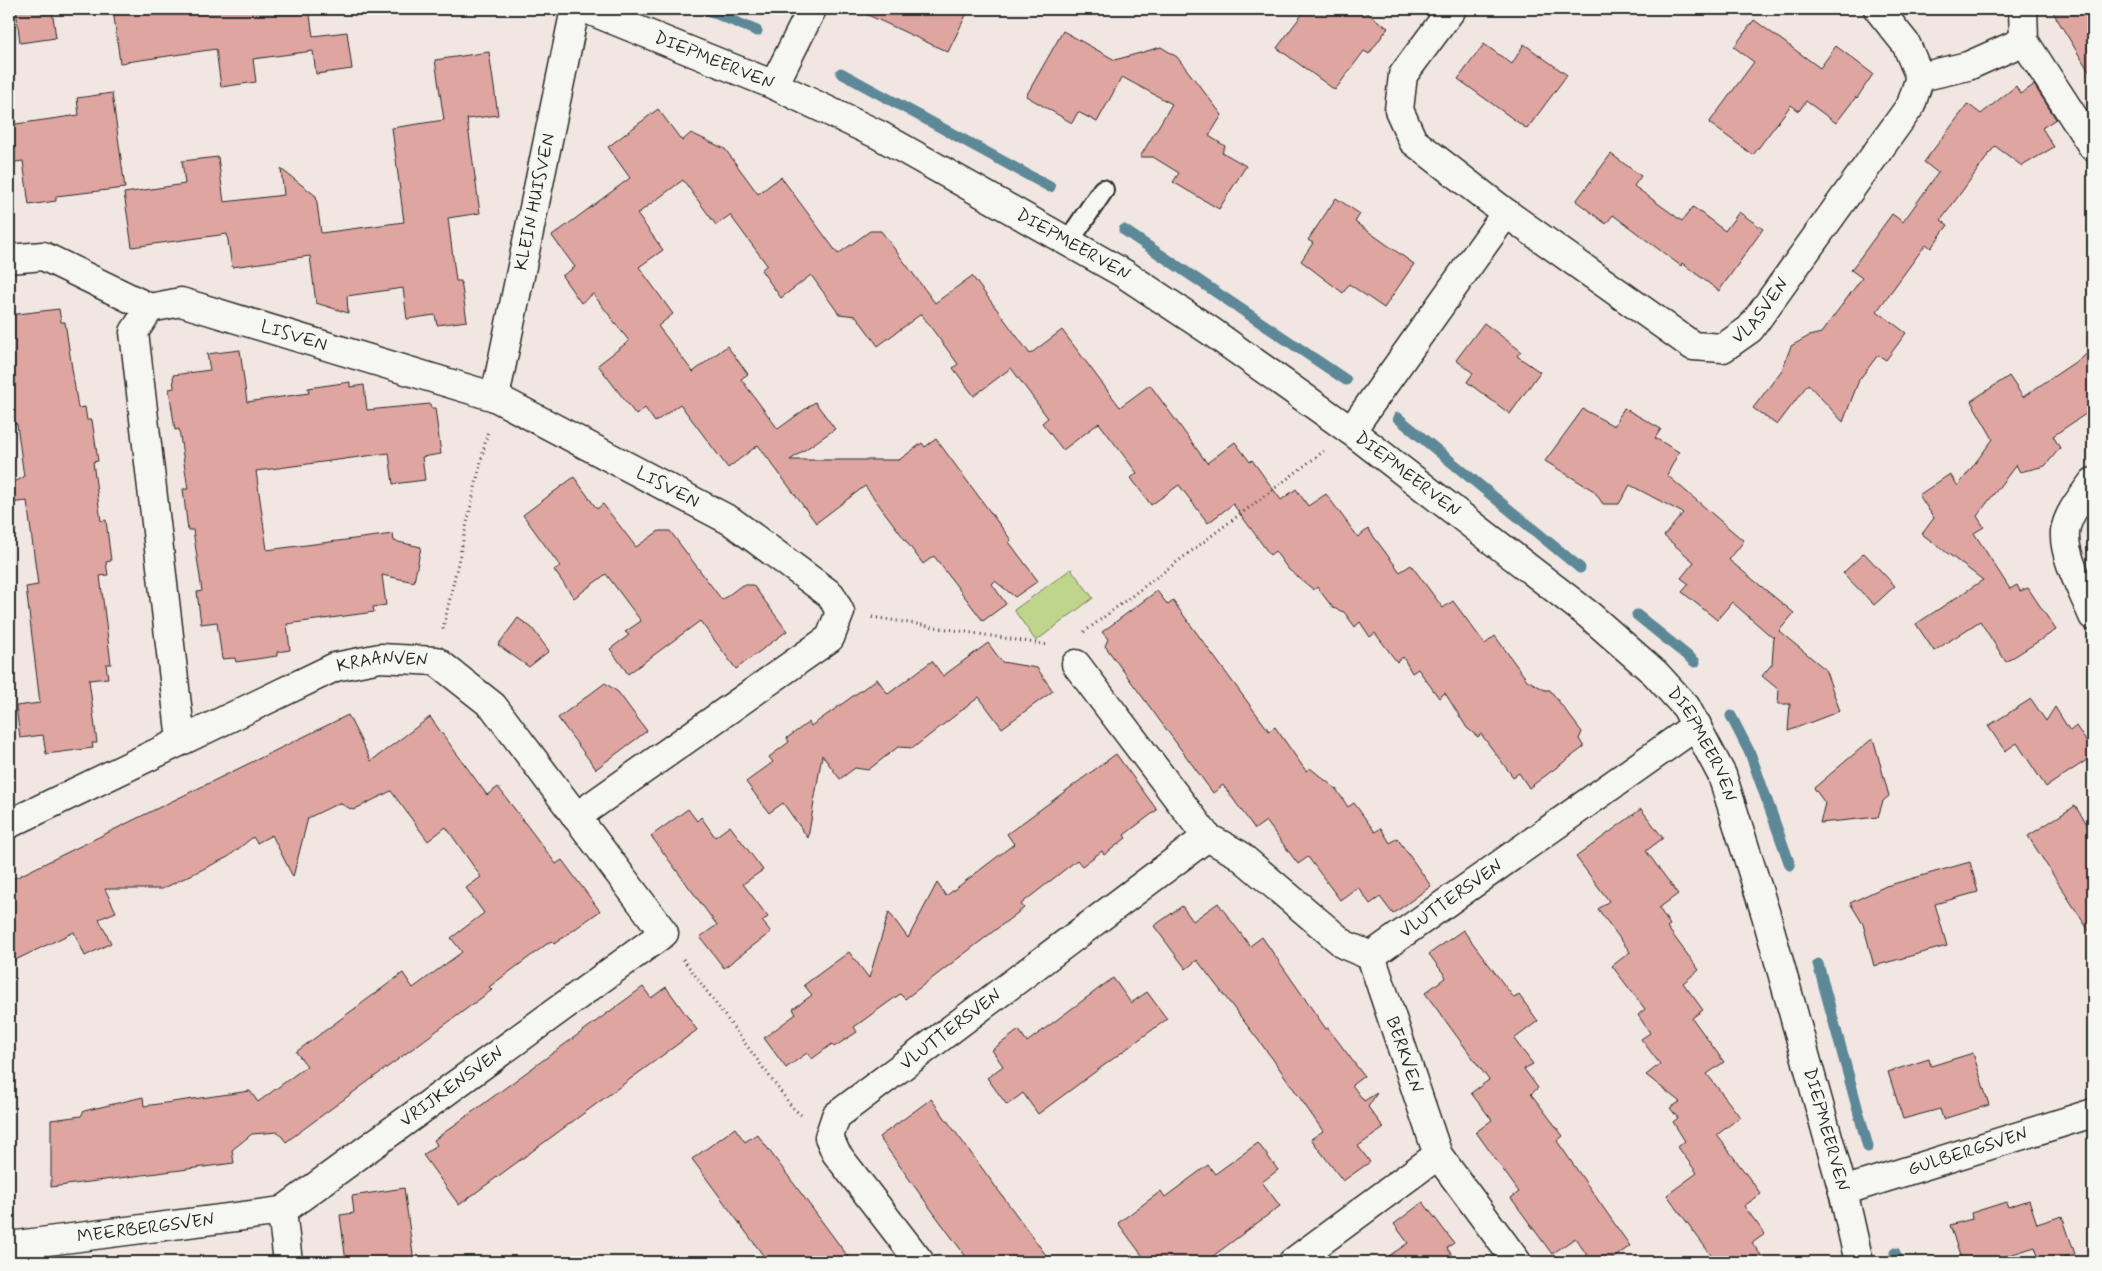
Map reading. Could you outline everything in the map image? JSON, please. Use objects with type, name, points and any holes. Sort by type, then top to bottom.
[{"type":"street","name":"KLEIN HUISVEN","points":[[495,397],[575,9]]},
{"type":"street","name":"DIEPMEERVEN","points":[[586,9],[774,85],[879,135],[1123,273],[1209,330],[1351,431],[1589,615],[1655,673],[1686,706],[1722,775],[1766,915],[1843,1191],[1859,1262]]},
{"type":"street","points":[[774,85],[812,9]]},
{"type":"street","name":"VLASVEN","points":[[1452,9],[1403,75],[1399,110],[1413,141],[1506,213],[1693,346],[1723,348],[1750,329],[1912,105],[1920,77]]},
{"type":"street","points":[[1878,9],[1906,44],[1920,77],[1968,66],[2024,42]]},
{"type":"street","points":[[2023,9],[2024,42],[2093,147]]},
{"type":"street","points":[[1351,431],[1506,213]]},
{"type":"street","points":[[9,259],[44,256],[150,308],[134,332],[181,740]]},
{"type":"street","name":"LISVEN","points":[[150,308],[181,302],[495,397],[731,521],[831,595],[840,612]]},
{"type":"street","points":[[2093,482],[2075,508],[2065,532],[2070,557],[2093,616]]},
{"type":"street","points":[[576,817],[830,638],[840,612]]},
{"type":"street","points":[[1069,656],[1207,837],[1238,854],[1346,945],[1371,956]]},
{"type":"street","name":"KRAANVEN","points":[[9,824],[335,667],[380,658],[436,661],[493,706],[664,934]]},
{"type":"street","name":"VLUTTERSVEN","points":[[1371,956],[1697,725]]},
{"type":"street","name":"VLUTTERSVEN","points":[[829,1138],[836,1116],[1207,837]]},
{"type":"street","name":"VRIJKENSVEN","points":[[282,1211],[664,934]]},
{"type":"street","name":"BERKVEN","points":[[1371,956],[1438,1155],[1517,1262]]},
{"type":"street","name":"GULBERGSVEN","points":[[1843,1191],[2093,1112]]},
{"type":"street","points":[[829,1138],[836,1153],[920,1262]]},
{"type":"street","points":[[1293,1262],[1438,1155]]},
{"type":"street","points":[[282,1211],[288,1262]]},
{"type":"street","name":"MEERBERGSVEN","points":[[9,1246],[282,1211]]},
{"type":"lane","points":[[1068,242],[1102,190]]},
{"type":"path","points":[[436,661],[495,397]]},
{"type":"path","points":[[840,612],[1069,656],[1351,431]]},
{"type":"path","points":[[664,934],[792,1107],[829,1138]]},
{"type":"green space","points":[[1071,569],[1093,598],[1036,641],[1014,610]]},
{"type":"building","points":[[16,9],[52,9],[56,38],[20,43]]},
{"type":"building","points":[[113,9],[309,9],[313,36],[347,32],[352,69],[316,74],[313,51],[253,59],[256,82],[221,87],[216,49],[120,63]]},
{"type":"building","points":[[855,9],[969,9],[948,52]]},
{"type":"building","points":[[1306,9],[1361,9],[1388,28],[1369,54],[1364,51],[1335,90],[1277,48]]},
{"type":"building","points":[[2051,9],[2093,9],[2093,78]]},
{"type":"building","points":[[1754,20],[1820,68],[1836,46],[1873,74],[1857,98],[1836,123],[1806,101],[1799,111],[1791,105],[1753,155],[1709,123],[1754,62],[1734,47]]},
{"type":"building","points":[[1063,31],[1115,60],[1161,47],[1177,57],[1222,115],[1209,136],[1225,146],[1222,152],[1246,166],[1219,209],[1173,182],[1179,173],[1153,157],[1140,157],[1172,104],[1122,77],[1097,122],[1078,112],[1072,123],[1026,96]]},
{"type":"building","points":[[1484,44],[1512,64],[1524,44],[1567,75],[1527,129],[1458,79]]},
{"type":"building","points":[[489,52],[498,115],[467,119],[480,213],[448,218],[456,281],[461,281],[467,321],[437,325],[435,315],[407,319],[403,288],[347,296],[348,313],[316,303],[310,256],[232,267],[227,234],[132,247],[124,193],[185,184],[182,161],[218,157],[224,202],[284,195],[281,169],[316,196],[321,233],[404,222],[392,128],[444,120],[435,60]]},
{"type":"building","points":[[2034,85],[2056,119],[2042,128],[2054,147],[2022,166],[1995,146],[1941,220],[1948,225],[1931,248],[1926,244],[1877,311],[1906,333],[1886,360],[1878,355],[1859,380],[1843,422],[1808,384],[1777,425],[1753,408],[1782,370],[1791,346],[1809,336],[1821,333],[1862,278],[1851,270],[1892,214],[1903,222],[1938,173],[1924,162],[1968,104],[1981,114],[2016,86],[2020,94]]},
{"type":"building","points":[[112,93],[125,188],[56,196],[56,201],[29,205],[23,161],[9,163],[9,125],[79,115],[77,98]]},
{"type":"building","points":[[658,109],[682,141],[691,133],[725,149],[758,194],[781,177],[838,254],[870,231],[881,231],[935,303],[972,276],[1030,354],[1062,330],[1120,407],[1150,385],[1207,463],[1235,442],[1250,462],[1252,460],[1281,500],[1296,489],[1308,506],[1326,494],[1358,537],[1368,529],[1400,572],[1411,565],[1443,608],[1453,601],[1485,644],[1495,636],[1527,680],[1545,690],[1550,690],[1582,732],[1579,739],[1584,747],[1529,788],[1519,773],[1513,777],[1481,734],[1478,737],[1467,728],[1445,693],[1439,698],[1418,669],[1412,673],[1403,657],[1397,662],[1375,633],[1370,637],[1360,622],[1355,627],[1344,612],[1333,608],[1317,587],[1314,590],[1288,569],[1275,551],[1270,555],[1233,504],[1208,523],[1179,485],[1151,505],[1131,478],[1137,473],[1099,423],[1063,450],[1042,423],[1048,418],[1011,368],[974,396],[953,368],[958,364],[921,314],[878,346],[856,316],[839,314],[811,275],[781,298],[761,270],[767,265],[730,215],[716,225],[683,180],[637,214],[663,250],[639,267],[673,314],[658,326],[693,372],[727,346],[748,374],[741,379],[778,429],[815,402],[835,429],[790,460],[899,460],[922,443],[925,447],[936,439],[1011,540],[1009,542],[1038,581],[1015,597],[995,581],[992,584],[1006,604],[983,621],[934,556],[923,564],[865,486],[816,523],[758,445],[728,468],[680,404],[655,422],[645,408],[636,415],[598,365],[629,341],[593,294],[581,303],[562,276],[575,267],[552,236],[630,178],[608,147]]},
{"type":"building","points":[[1611,154],[1641,176],[1634,186],[1682,221],[1693,207],[1725,231],[1739,212],[1763,229],[1719,291],[1682,263],[1681,266],[1613,215],[1606,224],[1576,201]]},
{"type":"building","points":[[1336,198],[1360,214],[1355,222],[1414,264],[1384,308],[1349,284],[1343,293],[1301,261],[1313,243],[1308,240]]},
{"type":"building","points":[[59,309],[61,322],[65,322],[78,408],[85,407],[87,420],[92,420],[98,461],[93,462],[101,521],[106,520],[111,561],[106,562],[108,575],[100,576],[111,664],[106,664],[108,678],[89,680],[97,743],[92,743],[93,748],[46,754],[43,735],[20,738],[16,706],[40,703],[26,587],[38,585],[27,501],[9,503],[9,485],[24,477],[17,424],[9,423],[9,315]]},
{"type":"building","points":[[1484,323],[1521,351],[1517,356],[1540,372],[1510,414],[1467,382],[1473,373],[1456,360]]},
{"type":"building","points":[[240,350],[247,402],[309,393],[308,388],[350,382],[350,387],[364,385],[367,410],[430,404],[431,408],[435,408],[441,454],[422,457],[425,480],[393,484],[389,453],[256,471],[267,550],[393,534],[394,541],[421,547],[414,582],[382,575],[386,605],[373,607],[374,612],[287,624],[290,650],[277,652],[277,656],[236,662],[235,658],[222,659],[217,622],[201,624],[197,592],[202,591],[193,530],[188,530],[183,489],[188,489],[179,429],[175,430],[169,389],[174,388],[173,375],[210,370],[207,354]]},
{"type":"building","points":[[2093,350],[2093,409],[2053,436],[2060,448],[2045,466],[2020,472],[2016,465],[1977,516],[1984,527],[1974,533],[2010,589],[2017,585],[2020,591],[2028,588],[2056,630],[2006,662],[1980,621],[1934,651],[1916,624],[1983,580],[1922,534],[1934,518],[1919,495],[1950,474],[1958,486],[1993,439],[1971,401],[2009,376],[2023,397]]},
{"type":"building","points":[[1624,408],[1661,429],[1655,438],[1679,452],[1667,475],[1744,541],[1729,560],[1794,613],[1779,631],[1825,669],[1840,711],[1788,731],[1790,704],[1778,704],[1779,690],[1762,676],[1772,664],[1774,636],[1773,638],[1732,602],[1717,620],[1682,592],[1689,584],[1681,578],[1694,562],[1664,536],[1683,513],[1630,485],[1619,504],[1603,504],[1594,491],[1545,461],[1583,409],[1614,426]]},
{"type":"building","points":[[574,477],[597,509],[603,504],[636,547],[659,531],[670,531],[722,600],[742,585],[753,585],[787,631],[736,669],[700,621],[628,674],[610,649],[629,635],[625,632],[641,621],[606,574],[574,598],[554,570],[560,566],[523,515]]},
{"type":"building","points":[[1864,553],[1895,586],[1874,605],[1843,573]]},
{"type":"building","points":[[1157,591],[1168,605],[1173,601],[1269,731],[1275,727],[1306,771],[1310,768],[1336,789],[1348,807],[1354,803],[1375,832],[1381,828],[1390,843],[1397,838],[1431,886],[1393,914],[1380,897],[1370,904],[1358,887],[1340,900],[1308,857],[1298,864],[1266,821],[1255,829],[1223,785],[1213,793],[1105,646],[1108,639],[1102,632]]},
{"type":"building","points":[[518,618],[532,628],[549,651],[529,667],[498,645]]},
{"type":"building","points":[[988,643],[1002,662],[1037,668],[1053,691],[1002,728],[979,697],[913,748],[898,747],[868,770],[855,768],[840,779],[822,755],[808,838],[783,803],[769,813],[746,782],[773,762],[769,757],[789,742],[787,738],[809,722],[811,726],[877,679],[888,694],[932,661],[943,676]]},
{"type":"building","points":[[605,683],[618,692],[647,731],[596,769],[558,718]]},
{"type":"building","points":[[2031,699],[2046,721],[2055,707],[2070,731],[2076,726],[2093,752],[2093,756],[2046,787],[2017,743],[2005,751],[1988,726]]},
{"type":"building","points":[[348,715],[371,761],[430,717],[487,795],[498,787],[556,864],[562,860],[600,911],[554,944],[551,941],[489,987],[492,990],[286,1142],[278,1132],[252,1134],[232,1150],[234,1163],[51,1187],[51,1120],[81,1116],[84,1111],[143,1097],[144,1106],[250,1091],[258,1102],[307,1066],[296,1052],[388,984],[403,973],[413,988],[462,952],[451,938],[484,913],[466,888],[481,877],[446,827],[428,841],[391,791],[353,810],[339,803],[308,818],[293,877],[272,835],[257,843],[253,837],[228,857],[162,889],[105,889],[116,912],[99,919],[111,943],[85,956],[74,932],[9,963],[9,881]]},
{"type":"building","points":[[1873,738],[1889,796],[1883,801],[1878,817],[1820,823],[1825,803],[1814,788]]},
{"type":"building","points":[[1116,754],[1157,810],[1124,835],[1126,838],[1104,855],[1102,851],[1082,866],[1077,860],[1021,904],[1024,908],[905,999],[900,994],[854,1027],[857,1032],[834,1047],[832,1044],[812,1059],[807,1053],[786,1068],[764,1038],[796,1014],[793,1009],[812,995],[804,985],[849,952],[869,978],[889,912],[908,938],[937,883],[946,896],[1014,844],[1007,834]]},
{"type":"building","points":[[2075,806],[2093,833],[2093,937],[2028,836]]},
{"type":"building","points":[[688,809],[697,821],[701,817],[715,837],[730,826],[763,870],[743,884],[768,917],[762,921],[771,932],[724,968],[700,937],[717,925],[651,836]]},
{"type":"building","points":[[1641,809],[1663,838],[1646,851],[1678,894],[1659,908],[1670,925],[1667,927],[1699,970],[1683,983],[1703,1010],[1692,1018],[1724,1062],[1707,1074],[1740,1117],[1717,1135],[1761,1194],[1744,1206],[1765,1234],[1752,1243],[1766,1262],[1716,1262],[1667,1195],[1697,1173],[1678,1147],[1685,1141],[1673,1122],[1678,1118],[1670,1108],[1680,1102],[1646,1075],[1660,1064],[1641,1039],[1650,1033],[1638,1015],[1645,1009],[1612,966],[1630,952],[1598,909],[1609,901],[1576,857]]},
{"type":"building","points":[[1970,862],[1978,892],[1935,904],[1947,946],[1874,966],[1863,924],[1850,903],[1886,886]]},
{"type":"building","points":[[1218,903],[1250,946],[1262,937],[1326,1029],[1328,1028],[1364,1076],[1352,1085],[1364,1101],[1377,1093],[1368,1107],[1384,1128],[1358,1146],[1370,1162],[1343,1181],[1311,1139],[1323,1131],[1272,1058],[1197,960],[1186,969],[1154,926],[1182,906],[1193,921]]},
{"type":"building","points":[[1463,930],[1514,998],[1519,995],[1538,1021],[1514,1039],[1533,1064],[1524,1069],[1538,1088],[1531,1094],[1563,1136],[1557,1141],[1630,1246],[1608,1262],[1592,1262],[1575,1238],[1552,1254],[1511,1198],[1519,1192],[1476,1132],[1492,1120],[1471,1093],[1489,1080],[1425,993],[1446,977],[1429,954]]},
{"type":"building","points":[[1113,978],[1131,1003],[1147,992],[1167,1019],[1038,1114],[1023,1093],[1007,1105],[987,1078],[1003,1066],[992,1050],[1019,1030],[1027,1042]]},
{"type":"building","points":[[643,987],[651,998],[666,987],[697,1030],[459,1205],[423,1155],[437,1145],[434,1140]]},
{"type":"building","points":[[1973,1053],[1989,1105],[1943,1119],[1940,1109],[1903,1119],[1888,1072],[1929,1059],[1931,1066]]},
{"type":"building","points":[[931,1099],[1051,1262],[970,1262],[930,1208],[879,1137]]},
{"type":"building","points":[[735,1128],[745,1142],[757,1134],[852,1262],[768,1262],[692,1159]]},
{"type":"building","points":[[1258,1143],[1278,1170],[1262,1182],[1280,1206],[1205,1262],[1147,1262],[1118,1223],[1161,1191],[1165,1197],[1208,1165],[1215,1174]]},
{"type":"building","points":[[404,1188],[414,1262],[346,1262],[340,1215],[354,1213],[352,1196]]},
{"type":"building","points":[[2029,1200],[2037,1224],[2062,1216],[2075,1254],[2048,1262],[2040,1262],[2035,1247],[1987,1262],[1962,1262],[1950,1225],[1972,1219],[1971,1213],[2006,1202],[2008,1207]]},
{"type":"building","points":[[1423,1202],[1454,1243],[1447,1248],[1457,1262],[1380,1262],[1408,1243],[1394,1224]]},
{"type":"waterway","points":[[705,9],[757,31]]},
{"type":"waterway","points":[[841,73],[1050,187]]},
{"type":"waterway","points":[[1124,230],[1346,380]]},
{"type":"waterway","points":[[1398,418],[1580,568]]},
{"type":"waterway","points":[[1637,615],[1695,662]]},
{"type":"waterway","points":[[1731,716],[1750,753],[1790,865]]},
{"type":"waterway","points":[[1818,964],[1868,1147]]},
{"type":"waterway","points":[[1895,1253],[1897,1262]]}]
